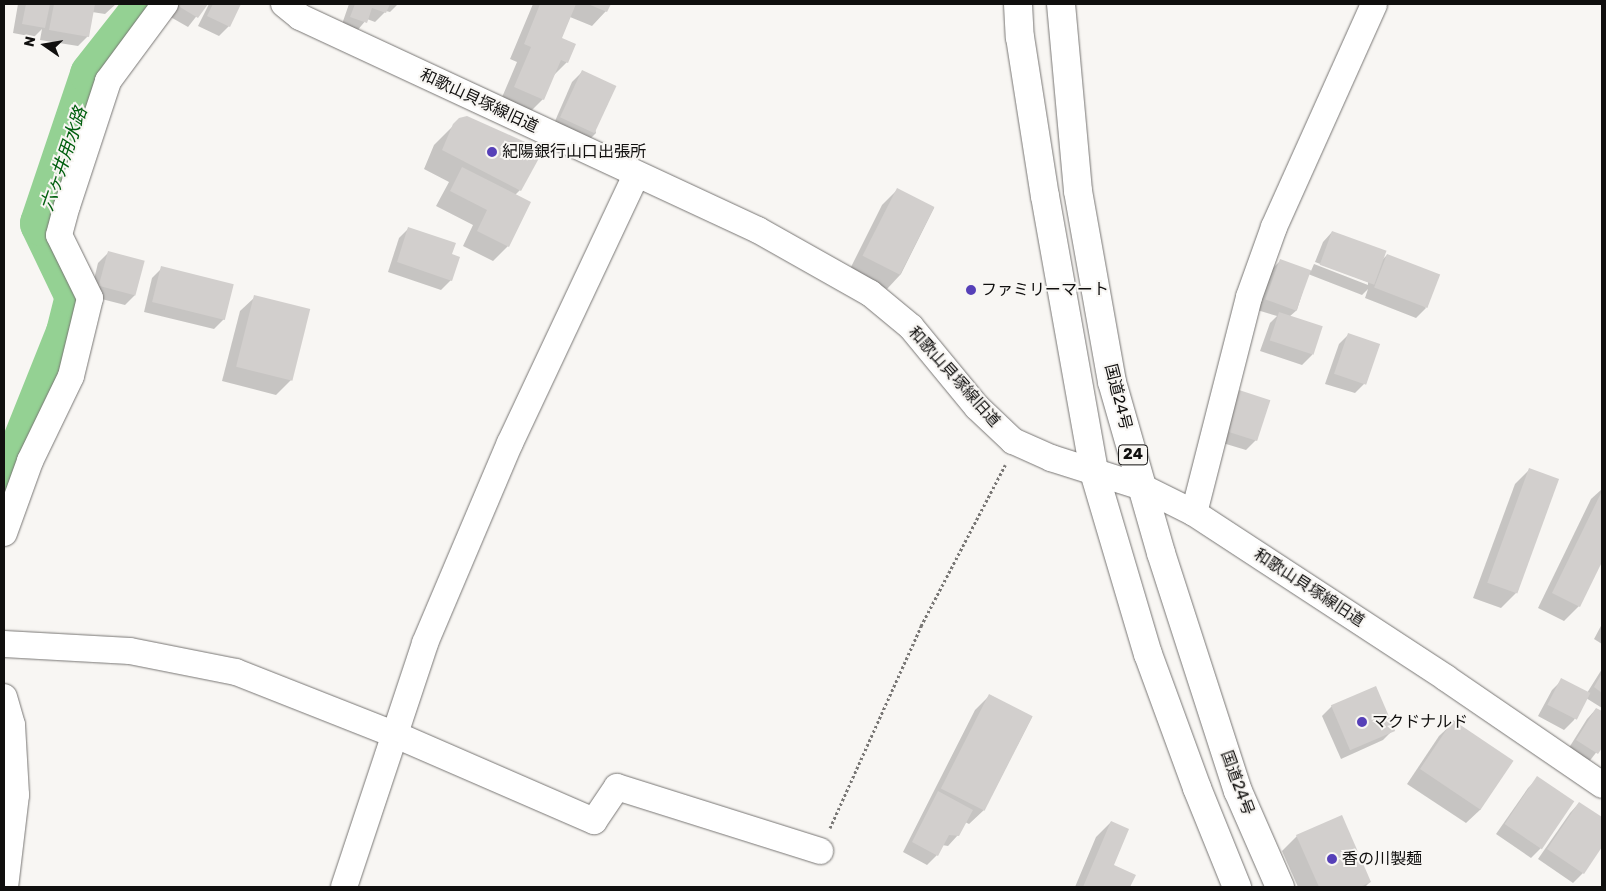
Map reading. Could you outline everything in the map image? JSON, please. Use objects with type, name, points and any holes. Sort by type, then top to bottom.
[{"type":"highway","points":[[1018,4],[1020,37],[1044,196],[1094,472],[1148,654],[1197,788],[1237,887]]},
{"type":"highway","name":"国道24号","points":[[1061,4],[1078,192],[1112,382],[1142,487],[1238,791],[1280,887]]},
{"type":"street","points":[[4,533],[30,460],[71,376],[90,298],[59,235],[67,206],[108,81],[165,4]]},
{"type":"street","name":"和歌山貝塚線旧道","points":[[284,4],[300,17],[636,175],[758,230],[870,294],[911,327],[977,407],[1013,441],[1052,458],[1142,487],[1194,514],[1446,678],[1602,785]]},
{"type":"street","points":[[1194,514],[1249,297],[1274,227],[1374,4]]},
{"type":"street","points":[[344,887],[425,643],[510,443],[636,175]]},
{"type":"street","points":[[4,644],[130,651],[236,672],[396,735],[594,821],[618,787],[820,851]]},
{"type":"street","points":[[4,697],[12,725],[16,795],[5,887]]},
{"type":"path","points":[[820,851],[921,626],[1004,469],[1013,441]]},
{"type":"building","points":[[26,4],[50,4],[45,28],[22,24]]},
{"type":"building","points":[[54,4],[95,4],[89,37],[49,30]]},
{"type":"building","points":[[175,4],[208,4],[198,18]]},
{"type":"building","points":[[213,4],[241,4],[230,27],[207,16]]},
{"type":"building","points":[[355,4],[390,4],[386,13],[372,8],[367,23],[350,17]]},
{"type":"building","points":[[540,4],[576,4],[562,38],[576,44],[568,63],[561,60],[544,100],[514,87],[531,47],[524,44]]},
{"type":"building","points":[[588,4],[611,4],[607,12]]},
{"type":"building","points":[[582,70],[616,86],[594,133],[560,117]]},
{"type":"building","name":"紀陽銀行山口出張所","points":[[467,116],[534,146],[538,160],[521,191],[442,150],[453,124],[459,118]]},
{"type":"building","points":[[462,167],[531,202],[509,247],[477,231],[487,210],[450,191]]},
{"type":"building","points":[[897,188],[934,207],[900,275],[862,256]]},
{"type":"building","points":[[408,227],[456,243],[452,254],[460,257],[452,281],[397,262]]},
{"type":"building","points":[[1332,231],[1387,251],[1374,285],[1320,265]]},
{"type":"building","points":[[108,251],[145,261],[135,296],[99,286]]},
{"type":"building","points":[[1387,254],[1440,274],[1427,308],[1374,288]]},
{"type":"building","points":[[1280,259],[1311,270],[1296,311],[1265,299]]},
{"type":"building","points":[[161,266],[234,284],[225,320],[152,302]]},
{"type":"building","points":[[254,295],[310,309],[292,381],[236,367]]},
{"type":"building","points":[[1279,312],[1323,326],[1313,355],[1270,341]]},
{"type":"building","points":[[1348,333],[1380,344],[1366,385],[1334,374]]},
{"type":"building","points":[[1239,390],[1270,400],[1257,441],[1226,431]]},
{"type":"building","points":[[1529,468],[1559,479],[1517,594],[1487,583]]},
{"type":"building","points":[[1602,491],[1602,562],[1580,607],[1552,593]]},
{"type":"building","points":[[1602,673],[1602,693],[1594,687]]},
{"type":"building","points":[[1561,678],[1590,693],[1577,720],[1547,705]]},
{"type":"building","points":[[1376,686],[1395,731],[1350,750],[1331,705]]},
{"type":"building","points":[[989,694],[1033,716],[985,811],[941,788]]},
{"type":"building","points":[[1596,708],[1602,711],[1602,748],[1598,754],[1576,740]]},
{"type":"building","points":[[1453,720],[1514,761],[1481,810],[1420,769]]},
{"type":"building","points":[[1537,776],[1574,801],[1542,849],[1505,824]]},
{"type":"building","points":[[938,791],[973,810],[959,836],[949,835],[938,856],[912,842]]},
{"type":"building","points":[[1579,802],[1602,817],[1602,847],[1584,874],[1547,849]]},
{"type":"building","points":[[1342,815],[1371,882],[1360,887],[1319,887],[1296,835]]},
{"type":"building","points":[[1111,821],[1129,829],[1114,865],[1136,875],[1130,887],[1083,887]]},
{"type":"waterway","name":"六ヶ井用水路","points":[[4,492],[68,332],[77,296],[42,223],[92,74],[147,4]]},
{"type":"place","name":"紀陽銀行山口出張所","points":[[492,152]]},
{"type":"place","name":"ファミリーマート","points":[[971,290]]},
{"type":"place","name":"マクドナルド","points":[[1362,722]]},
{"type":"place","name":"香の川製麺","points":[[1332,859]]}]
